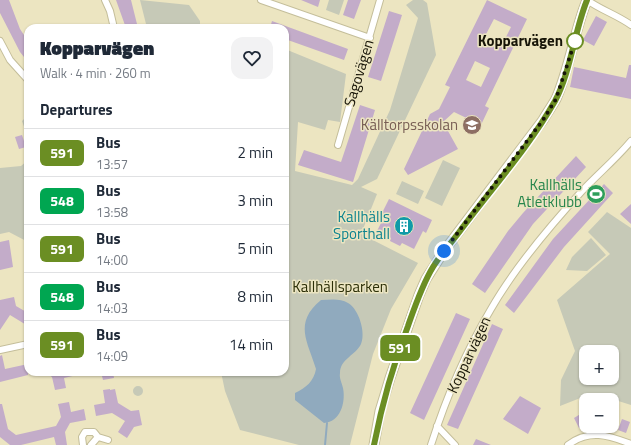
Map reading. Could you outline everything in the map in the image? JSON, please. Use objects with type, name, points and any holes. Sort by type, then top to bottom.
[{"type":"street","points":[[105,0],[110,10],[113,24]]},
{"type":"street","points":[[261,0],[370,38]]},
{"type":"street","name":"Sagovägen","points":[[338,145],[380,0]]},
{"type":"street","points":[[374,445],[380,411],[390,378],[426,279],[441,256],[525,146],[550,110],[556,99],[570,58],[580,17],[587,0],[617,15],[631,25]]},
{"type":"street","points":[[0,41],[10,60],[24,76]]},
{"type":"street","name":"Kopparvägen","points":[[431,445],[460,369],[493,305],[531,250],[583,190],[631,142]]},
{"type":"street","points":[[0,350],[24,345]]},
{"type":"street","points":[[437,426],[455,445]]},
{"type":"street","points":[[83,445],[82,437],[85,432],[94,432],[98,437],[108,440]]},
{"type":"street","points":[[568,445],[577,438],[598,434],[609,435],[631,444]]},
{"type":"street","points":[[91,445],[98,437]]},
{"type":"green space","points":[[140,0],[189,5],[200,21],[200,24],[146,24]]},
{"type":"green space","points":[[329,0],[344,0],[339,15],[326,10]]},
{"type":"green space","name":"Kallhällsparken","points":[[413,0],[423,0],[427,3],[436,55],[377,179],[361,187],[377,194],[361,234],[418,263],[391,309],[373,354],[350,445],[299,445],[240,430],[225,391],[222,376],[289,376],[289,51],[346,74],[340,122],[328,120],[325,130],[298,122],[295,171],[352,185],[358,179],[390,110],[418,18],[406,5]]},
{"type":"green space","points":[[443,160],[460,168],[442,206],[425,198]]},
{"type":"green space","points":[[24,163],[24,240],[9,232],[0,234],[0,168],[21,166]]},
{"type":"green space","points":[[402,181],[424,191],[418,204],[396,194]]},
{"type":"green space","points":[[607,212],[631,228],[631,405],[619,401],[619,393],[579,393],[579,399],[560,406],[561,380],[575,351],[557,300],[610,254],[588,232]]},
{"type":"green space","points":[[591,238],[606,255],[587,271],[566,270],[572,257]]},
{"type":"green space","points":[[138,386],[143,391],[138,396],[133,391]]},
{"type":"water","points":[[321,300],[342,300],[352,306],[358,316],[363,334],[359,348],[345,361],[341,368],[340,377],[344,400],[341,411],[330,422],[324,423],[295,400],[295,393],[309,384],[315,373],[316,369],[305,333],[305,325],[312,308]]},
{"type":"building","points":[[0,0],[9,0],[20,29],[24,35],[24,57],[20,52],[0,13]]},
{"type":"building","points":[[116,0],[131,0],[137,24],[125,24]]},
{"type":"building","points":[[301,0],[320,0],[318,7]]},
{"type":"building","points":[[348,0],[361,0],[354,19],[343,15]]},
{"type":"building","points":[[487,0],[527,19],[485,106],[489,108],[481,125],[454,112],[443,122],[458,149],[408,175],[404,169],[430,114],[439,109],[450,87],[445,85]],"holes":[[[494,19],[511,27],[501,47],[484,38]],[[475,61],[490,68],[481,87],[466,80]]]},
{"type":"building","points":[[389,11],[402,15],[381,81],[368,77]]},
{"type":"building","points":[[596,16],[607,22],[594,46],[583,40]]},
{"type":"building","points":[[272,21],[280,24],[271,24]]},
{"type":"building","points":[[289,27],[348,49],[344,60],[289,40]]},
{"type":"building","points":[[629,65],[631,65],[631,99],[570,87],[574,67],[626,78]]},
{"type":"building","points":[[360,105],[375,110],[353,182],[298,165],[304,150],[341,162]]},
{"type":"building","points":[[22,135],[24,148],[19,149],[15,137]]},
{"type":"building","points":[[576,156],[586,167],[533,224],[485,293],[472,284],[508,231]]},
{"type":"building","points":[[604,184],[613,193],[564,247],[514,313],[505,305],[553,239]]},
{"type":"building","name":"Kallhälls Sporthall","points":[[389,199],[432,220],[426,233],[423,231],[414,249],[402,243],[400,246],[390,241],[391,238],[377,231],[382,221],[379,219]]},
{"type":"building","points":[[631,204],[631,224],[620,214]]},
{"type":"building","points":[[9,240],[13,267],[0,270],[0,242]]},
{"type":"building","points":[[14,297],[16,306],[24,311],[24,324],[10,315],[0,330],[0,300]]},
{"type":"building","points":[[456,313],[470,319],[424,420],[410,413]]},
{"type":"building","points":[[492,324],[503,329],[458,429],[447,425]]},
{"type":"building","points":[[2,355],[5,369],[24,365],[24,376],[0,382],[0,356]]},
{"type":"building","points":[[51,376],[72,376],[64,378],[66,388],[55,390]]},
{"type":"building","points":[[102,376],[114,376],[114,378],[103,380]]},
{"type":"building","points":[[115,389],[118,403],[131,411],[139,410],[142,425],[134,427],[127,438],[118,432],[125,421],[112,413],[96,416],[94,405],[105,403],[103,390]]},
{"type":"building","points":[[520,396],[541,408],[528,434],[503,419]]},
{"type":"building","points":[[69,402],[71,412],[84,409],[86,420],[70,423],[65,432],[67,445],[56,445],[54,437],[21,445],[10,445],[0,437],[0,404],[2,404],[8,429],[16,435],[56,426],[61,417],[58,404]]},
{"type":"building","points":[[579,415],[579,428],[574,418]]},
{"type":"building","points":[[622,419],[630,422],[626,433],[619,430]]},
{"type":"building","points":[[476,439],[491,445],[473,445]]},
{"type":"waterway","points":[[325,445],[327,423]]},
{"type":"bus line","name":"591","points":[[374,445],[380,411],[390,378],[403,338],[426,279],[444,251],[525,146],[550,110],[556,99],[570,58],[580,17],[587,0]]},
{"type":"place","name":"Kopparvägen","points":[[575,41]]},
{"type":"place","name":"Källtorpsskolan","points":[[472,125]]},
{"type":"place","name":"Kallhälls Atletklubb","points":[[596,194]]},
{"type":"place","name":"Kallhälls Sporthall","points":[[404,226]]},
{"type":"route","points":[[444,251],[525,146],[543,120],[556,99],[575,41]]}]
